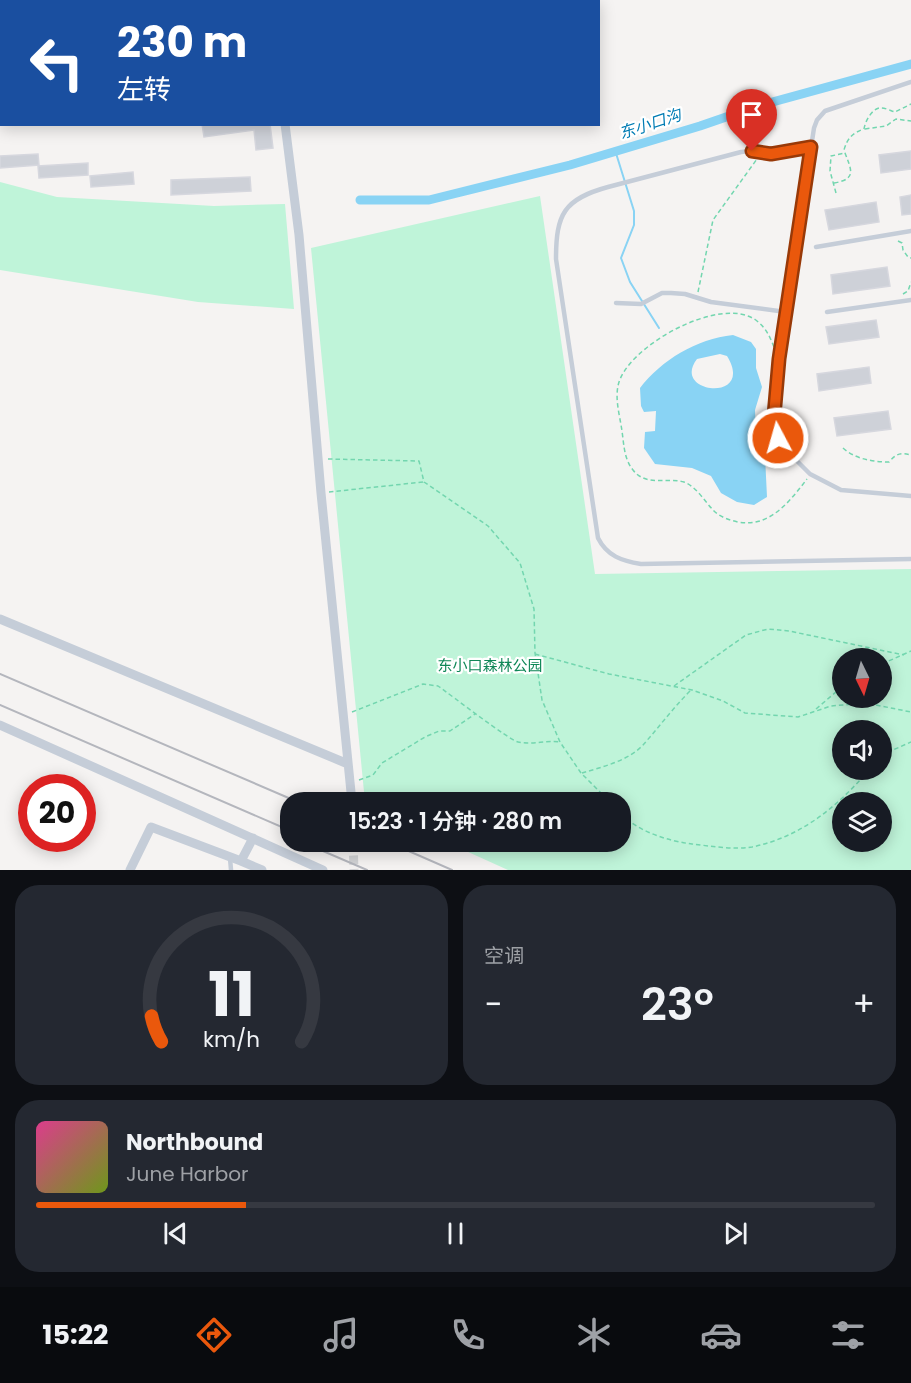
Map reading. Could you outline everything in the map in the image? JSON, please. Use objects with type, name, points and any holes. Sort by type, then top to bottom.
[{"type":"street","points":[[285,126],[299,235],[321,493],[351,792]]},
{"type":"street","points":[[0,619],[348,764]]},
{"type":"street","points":[[0,725],[323,870]]},
{"type":"street","points":[[130,870],[151,827],[262,870]]},
{"type":"street","points":[[241,861],[253,838]]},
{"type":"lane","points":[[911,82],[825,111],[817,120],[779,359],[774,416],[778,438],[788,452],[810,474],[841,490],[911,496]]},
{"type":"lane","points":[[811,147],[771,154],[741,152],[621,183],[586,193],[572,202],[563,214],[556,243],[556,259],[598,538],[604,548],[614,556],[641,564],[911,559]]},
{"type":"lane","points":[[816,247],[911,231]]},
{"type":"lane","points":[[616,303],[641,304],[662,293],[671,292],[711,302],[786,312]]},
{"type":"lane","points":[[827,312],[911,300]]},
{"type":"lane","points":[[230,856],[231,870]]},
{"type":"path","points":[[864,129],[870,115],[877,108],[882,107],[895,112],[911,104]]},
{"type":"path","points":[[834,183],[846,180],[851,175],[851,165],[845,153],[847,140],[855,132],[886,126],[896,119],[911,121]]},
{"type":"path","points":[[697,298],[713,220],[761,153]]},
{"type":"path","points":[[836,193],[830,171],[831,156],[845,153]]},
{"type":"path","points":[[894,233],[896,240],[902,243],[908,258],[911,258]]},
{"type":"path","points":[[896,302],[896,296],[908,291],[911,282]]},
{"type":"path","points":[[779,359],[769,333],[756,320],[738,313],[701,318],[671,331],[626,366],[618,386],[618,408],[625,458],[633,471],[644,479],[685,483],[696,489],[718,515],[732,521],[746,523],[764,520],[779,511],[792,500],[810,474]]},
{"type":"path","points":[[843,448],[857,456],[880,462],[889,462],[895,455],[903,453],[911,455]]},
{"type":"path","points":[[318,458],[419,461],[424,482]]},
{"type":"path","points":[[321,493],[424,482],[488,526],[520,563],[534,609],[535,653],[542,700],[560,742],[581,773],[600,792]]},
{"type":"path","points":[[673,687],[746,635],[768,629],[789,631],[904,655]]},
{"type":"path","points":[[892,660],[911,651]]},
{"type":"path","points":[[535,653],[609,674],[692,690],[723,700],[745,713],[798,717],[831,706],[866,703],[911,712]]},
{"type":"path","points":[[343,716],[423,684],[438,686],[516,742],[535,743],[548,740],[560,742]]},
{"type":"path","points":[[581,773],[615,763],[642,747],[676,705],[692,690]]},
{"type":"path","points":[[814,711],[832,695]]},
{"type":"path","points":[[350,783],[373,775],[382,763],[425,737],[439,731],[450,731],[477,713]]},
{"type":"path","points":[[892,751],[911,742]]},
{"type":"path","points":[[631,823],[672,841],[710,846],[750,847],[792,834],[823,816],[860,780]]},
{"type":"green space","points":[[0,182],[57,197],[214,206],[285,204],[294,309],[198,302],[0,270]]},
{"type":"green space","name":"东小口森林公园","points":[[540,196],[595,574],[911,569],[911,870],[508,870],[468,852],[631,852],[631,792],[364,792],[311,248]]},
{"type":"water","points":[[733,335],[751,342],[756,349],[756,368],[762,387],[755,410],[756,435],[765,456],[767,497],[754,505],[737,502],[721,493],[711,476],[692,468],[655,464],[644,448],[645,432],[655,431],[656,411],[644,412],[641,406],[640,388],[659,368],[681,352],[719,337]],"holes":[[[720,354],[727,356],[733,371],[731,381],[723,387],[702,386],[694,380],[692,371],[697,359]]]},
{"type":"building","points":[[202,126],[270,126],[273,148],[256,150],[254,130],[204,137]]},
{"type":"building","points":[[911,151],[911,169],[881,173],[879,155]]},
{"type":"building","points":[[38,154],[39,165],[0,168],[0,156]]},
{"type":"building","points":[[88,163],[88,175],[39,178],[38,166]]},
{"type":"building","points":[[133,172],[134,184],[91,187],[90,176]]},
{"type":"building","points":[[250,177],[251,191],[171,195],[171,180]]},
{"type":"building","points":[[911,195],[911,214],[902,215],[900,197]]},
{"type":"building","points":[[876,202],[879,222],[829,230],[825,210]]},
{"type":"building","points":[[887,267],[890,286],[833,294],[831,275]]},
{"type":"building","points":[[876,320],[879,337],[829,344],[826,327]]},
{"type":"building","points":[[869,367],[871,383],[819,391],[817,374]]},
{"type":"building","points":[[888,411],[891,429],[837,436],[834,418]]},
{"type":"waterway","name":"东小口沟","points":[[360,200],[429,200],[570,165],[758,106],[911,64]]},
{"type":"waterway","points":[[615,150],[634,211],[634,225],[621,258],[630,282],[659,328]]},
{"type":"tunnel","points":[[353,852],[354,870]]},
{"type":"railway","points":[[0,674],[280,794]]},
{"type":"railway","points":[[0,705],[280,826]]},
{"type":"railway","points":[[325,852],[367,870]]},
{"type":"railway","points":[[411,852],[452,870]]},
{"type":"route","points":[[752,151],[771,154],[811,147],[779,359],[774,416],[778,438]]}]
